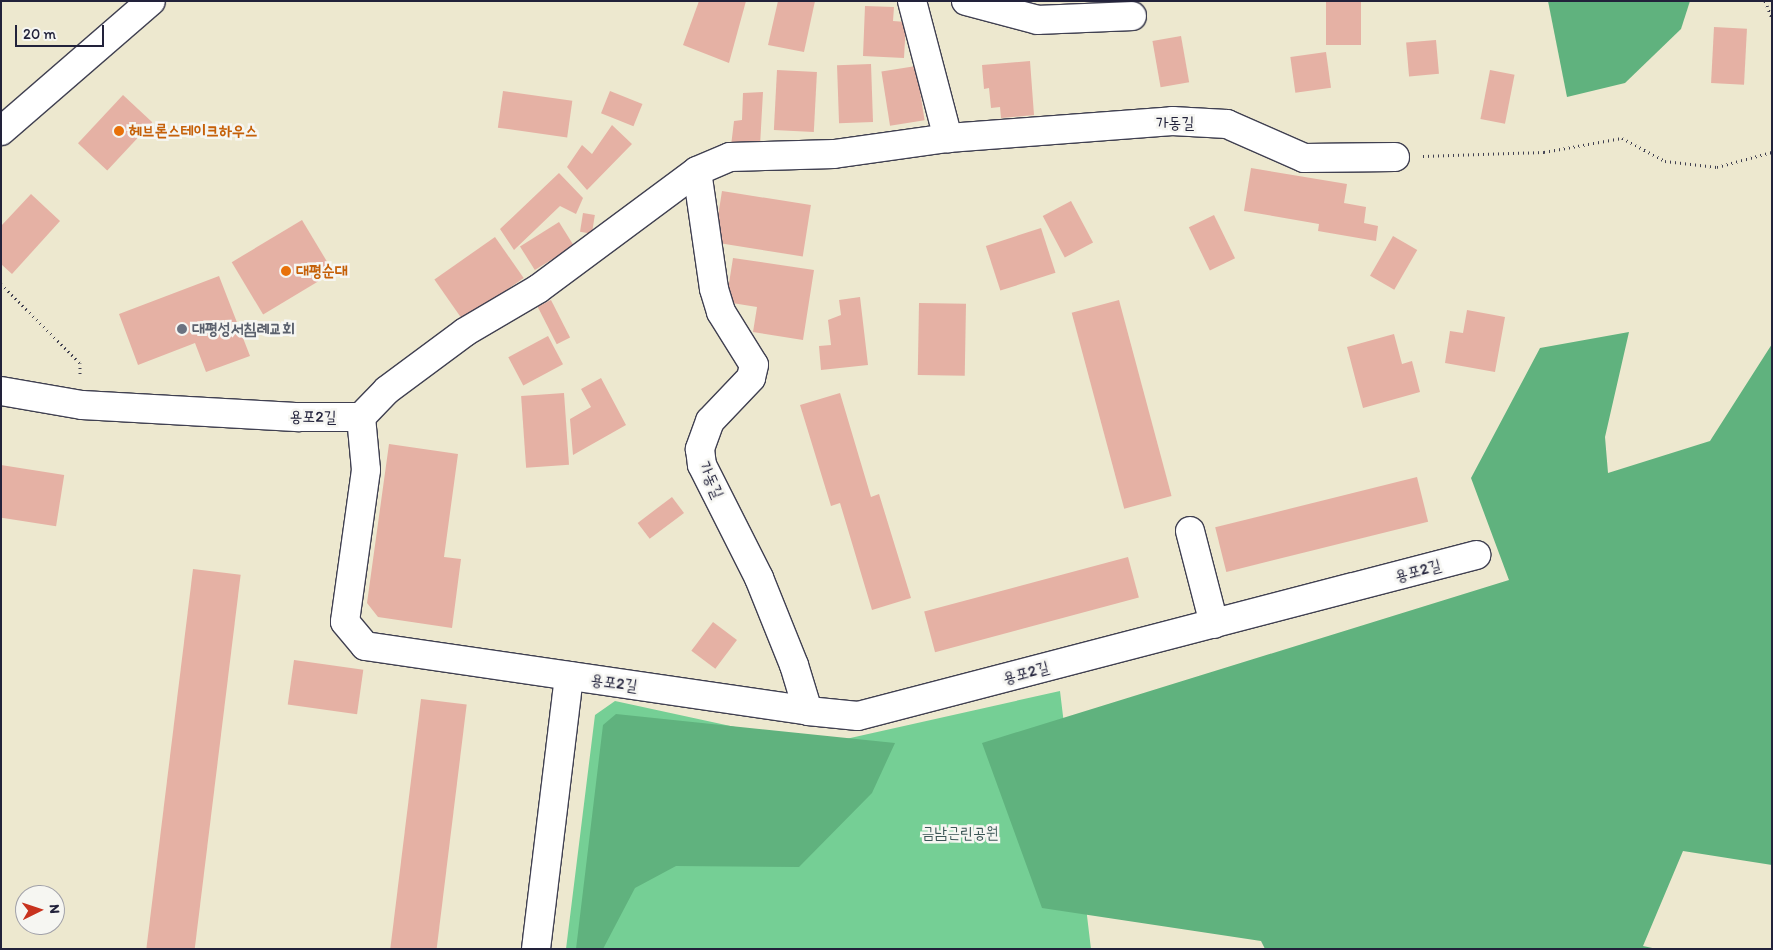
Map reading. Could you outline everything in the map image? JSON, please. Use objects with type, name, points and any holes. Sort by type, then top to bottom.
[{"type":"main road","points":[[1,131],[151,1]]},
{"type":"main road","points":[[912,1],[948,138]]},
{"type":"main road","points":[[966,1],[1038,20],[1132,16]]},
{"type":"main road","name":"가동길","points":[[361,417],[387,390],[465,332],[538,289],[697,171],[730,157],[834,154],[948,138],[1172,121],[1227,124],[1304,158],[1395,158]]},
{"type":"main road","name":"가동길","points":[[697,171],[714,290],[720,312],[754,366],[751,378],[710,421],[700,449],[702,465],[759,578],[794,665],[808,711]]},
{"type":"main road","name":"용포2길","points":[[1,391],[82,405],[300,418],[361,417],[366,470],[345,622],[365,646],[808,711],[858,716],[1476,555]]},
{"type":"main road","points":[[1190,531],[1214,624]]},
{"type":"main road","name":"용포2길","points":[[536,949],[569,676]]},
{"type":"path","points":[[1765,1],[1772,18]]},
{"type":"path","points":[[1395,158],[1544,152],[1622,138],[1665,161],[1717,167],[1772,152]]},
{"type":"path","points":[[1,284],[80,363],[82,405]]},
{"type":"green space","points":[[1548,1],[1690,1],[1681,29],[1625,83],[1567,97]]},
{"type":"green space","points":[[1629,332],[1605,437],[1608,473],[1710,441],[1772,344],[1772,865],[1683,851],[1643,946],[1657,949],[1265,949],[1261,941],[1042,908],[982,743],[1509,580],[1471,478],[1540,348]]},
{"type":"green space","name":"금남근린공원","points":[[1060,691],[1091,949],[566,949],[595,715],[615,701],[819,745]]},
{"type":"green space","points":[[616,714],[895,743],[872,793],[799,867],[676,866],[635,888],[603,949],[576,949],[603,725]]},
{"type":"building","points":[[699,1],[746,1],[729,63],[683,45]]},
{"type":"building","points":[[778,1],[815,1],[804,52],[768,45]]},
{"type":"building","points":[[1326,1],[1361,1],[1361,45],[1326,45]]},
{"type":"building","points":[[865,6],[894,7],[893,21],[906,22],[904,58],[863,56]]},
{"type":"building","points":[[1714,27],[1747,29],[1744,85],[1711,83]]},
{"type":"building","points":[[1181,36],[1189,82],[1161,87],[1152,41]]},
{"type":"building","points":[[1436,40],[1439,74],[1409,76],[1406,43]]},
{"type":"building","points":[[1326,52],[1331,88],[1295,93],[1290,57]]},
{"type":"building","points":[[1030,61],[1034,115],[1001,118],[1000,107],[991,108],[989,88],[984,89],[982,65]]},
{"type":"building","points":[[871,64],[873,122],[839,123],[837,65]]},
{"type":"building","points":[[916,66],[925,120],[890,126],[881,71]]},
{"type":"building","points":[[777,70],[817,72],[814,132],[774,130]]},
{"type":"building","points":[[1490,70],[1515,75],[1505,124],[1480,119]]},
{"type":"building","points":[[503,91],[572,101],[567,137],[498,128]]},
{"type":"building","points":[[610,91],[642,104],[633,126],[601,113]]},
{"type":"building","points":[[763,92],[760,146],[731,146],[734,121],[742,120],[743,93]]},
{"type":"building","points":[[123,95],[152,122],[107,171],[78,143]]},
{"type":"building","points":[[612,125],[632,144],[587,190],[567,167],[582,145],[592,154]]},
{"type":"building","points":[[1251,168],[1347,184],[1344,203],[1366,207],[1364,223],[1378,226],[1376,241],[1318,231],[1319,224],[1244,211]]},
{"type":"building","points":[[559,173],[583,198],[576,214],[560,206],[514,250],[500,229]]},
{"type":"building","points":[[722,191],[811,205],[803,256],[714,242]]},
{"type":"building","points":[[31,194],[60,221],[12,274],[1,264],[1,226]]},
{"type":"building","points":[[1071,201],[1093,242],[1065,258],[1043,216]]},
{"type":"building","points":[[583,213],[595,215],[592,234],[580,232]]},
{"type":"building","points":[[1214,215],[1235,258],[1210,270],[1189,227]]},
{"type":"building","points":[[302,220],[333,272],[263,315],[232,262]]},
{"type":"building","points":[[559,222],[574,246],[535,270],[520,246]]},
{"type":"building","points":[[1041,228],[1056,273],[1000,291],[986,246]]},
{"type":"building","points":[[1393,236],[1417,250],[1394,290],[1370,276]]},
{"type":"building","points":[[495,237],[524,278],[463,320],[434,279]]},
{"type":"building","points":[[733,258],[814,270],[803,340],[753,332],[757,307],[726,302]]},
{"type":"building","name":"대평성서침례교회","points":[[219,276],[250,356],[206,372],[195,343],[138,365],[119,314]]},
{"type":"building","points":[[860,297],[868,365],[821,370],[819,346],[831,345],[828,320],[841,315],[839,300]]},
{"type":"building","points":[[551,300],[570,337],[557,344],[538,307]]},
{"type":"building","points":[[1119,300],[1172,496],[1124,509],[1072,313]]},
{"type":"building","points":[[919,303],[966,304],[965,376],[918,375]]},
{"type":"building","points":[[1467,310],[1505,317],[1495,372],[1445,363],[1450,331],[1463,333]]},
{"type":"building","points":[[1394,334],[1402,364],[1412,361],[1420,392],[1363,408],[1347,347]]},
{"type":"building","points":[[548,336],[563,364],[523,385],[508,357]]},
{"type":"building","points":[[601,378],[626,425],[573,455],[570,419],[591,407],[581,389]]},
{"type":"building","points":[[564,393],[569,465],[526,468],[521,396]]},
{"type":"building","points":[[840,393],[871,497],[879,494],[911,598],[872,610],[840,503],[831,506],[800,405]]},
{"type":"building","points":[[389,444],[458,454],[444,557],[461,559],[452,628],[378,617],[367,603]]},
{"type":"building","points":[[1,465],[64,475],[56,526],[1,518]]},
{"type":"building","points":[[1417,477],[1428,522],[1226,572],[1215,527]]},
{"type":"building","points":[[672,497],[684,513],[650,539],[638,523]]},
{"type":"building","points":[[1128,557],[1139,598],[935,652],[924,612]]},
{"type":"building","points":[[193,569],[241,575],[195,949],[146,949]]},
{"type":"building","points":[[713,622],[737,640],[715,669],[691,651]]},
{"type":"building","points":[[294,660],[363,670],[357,714],[288,705]]},
{"type":"building","points":[[421,699],[467,705],[437,949],[390,949]]},
{"type":"place","name":"헤브론스테이크하우스","points":[[119,131]]},
{"type":"place","name":"대평순대","points":[[286,271]]},
{"type":"place","name":"대평성서침례교회","points":[[182,329]]}]
